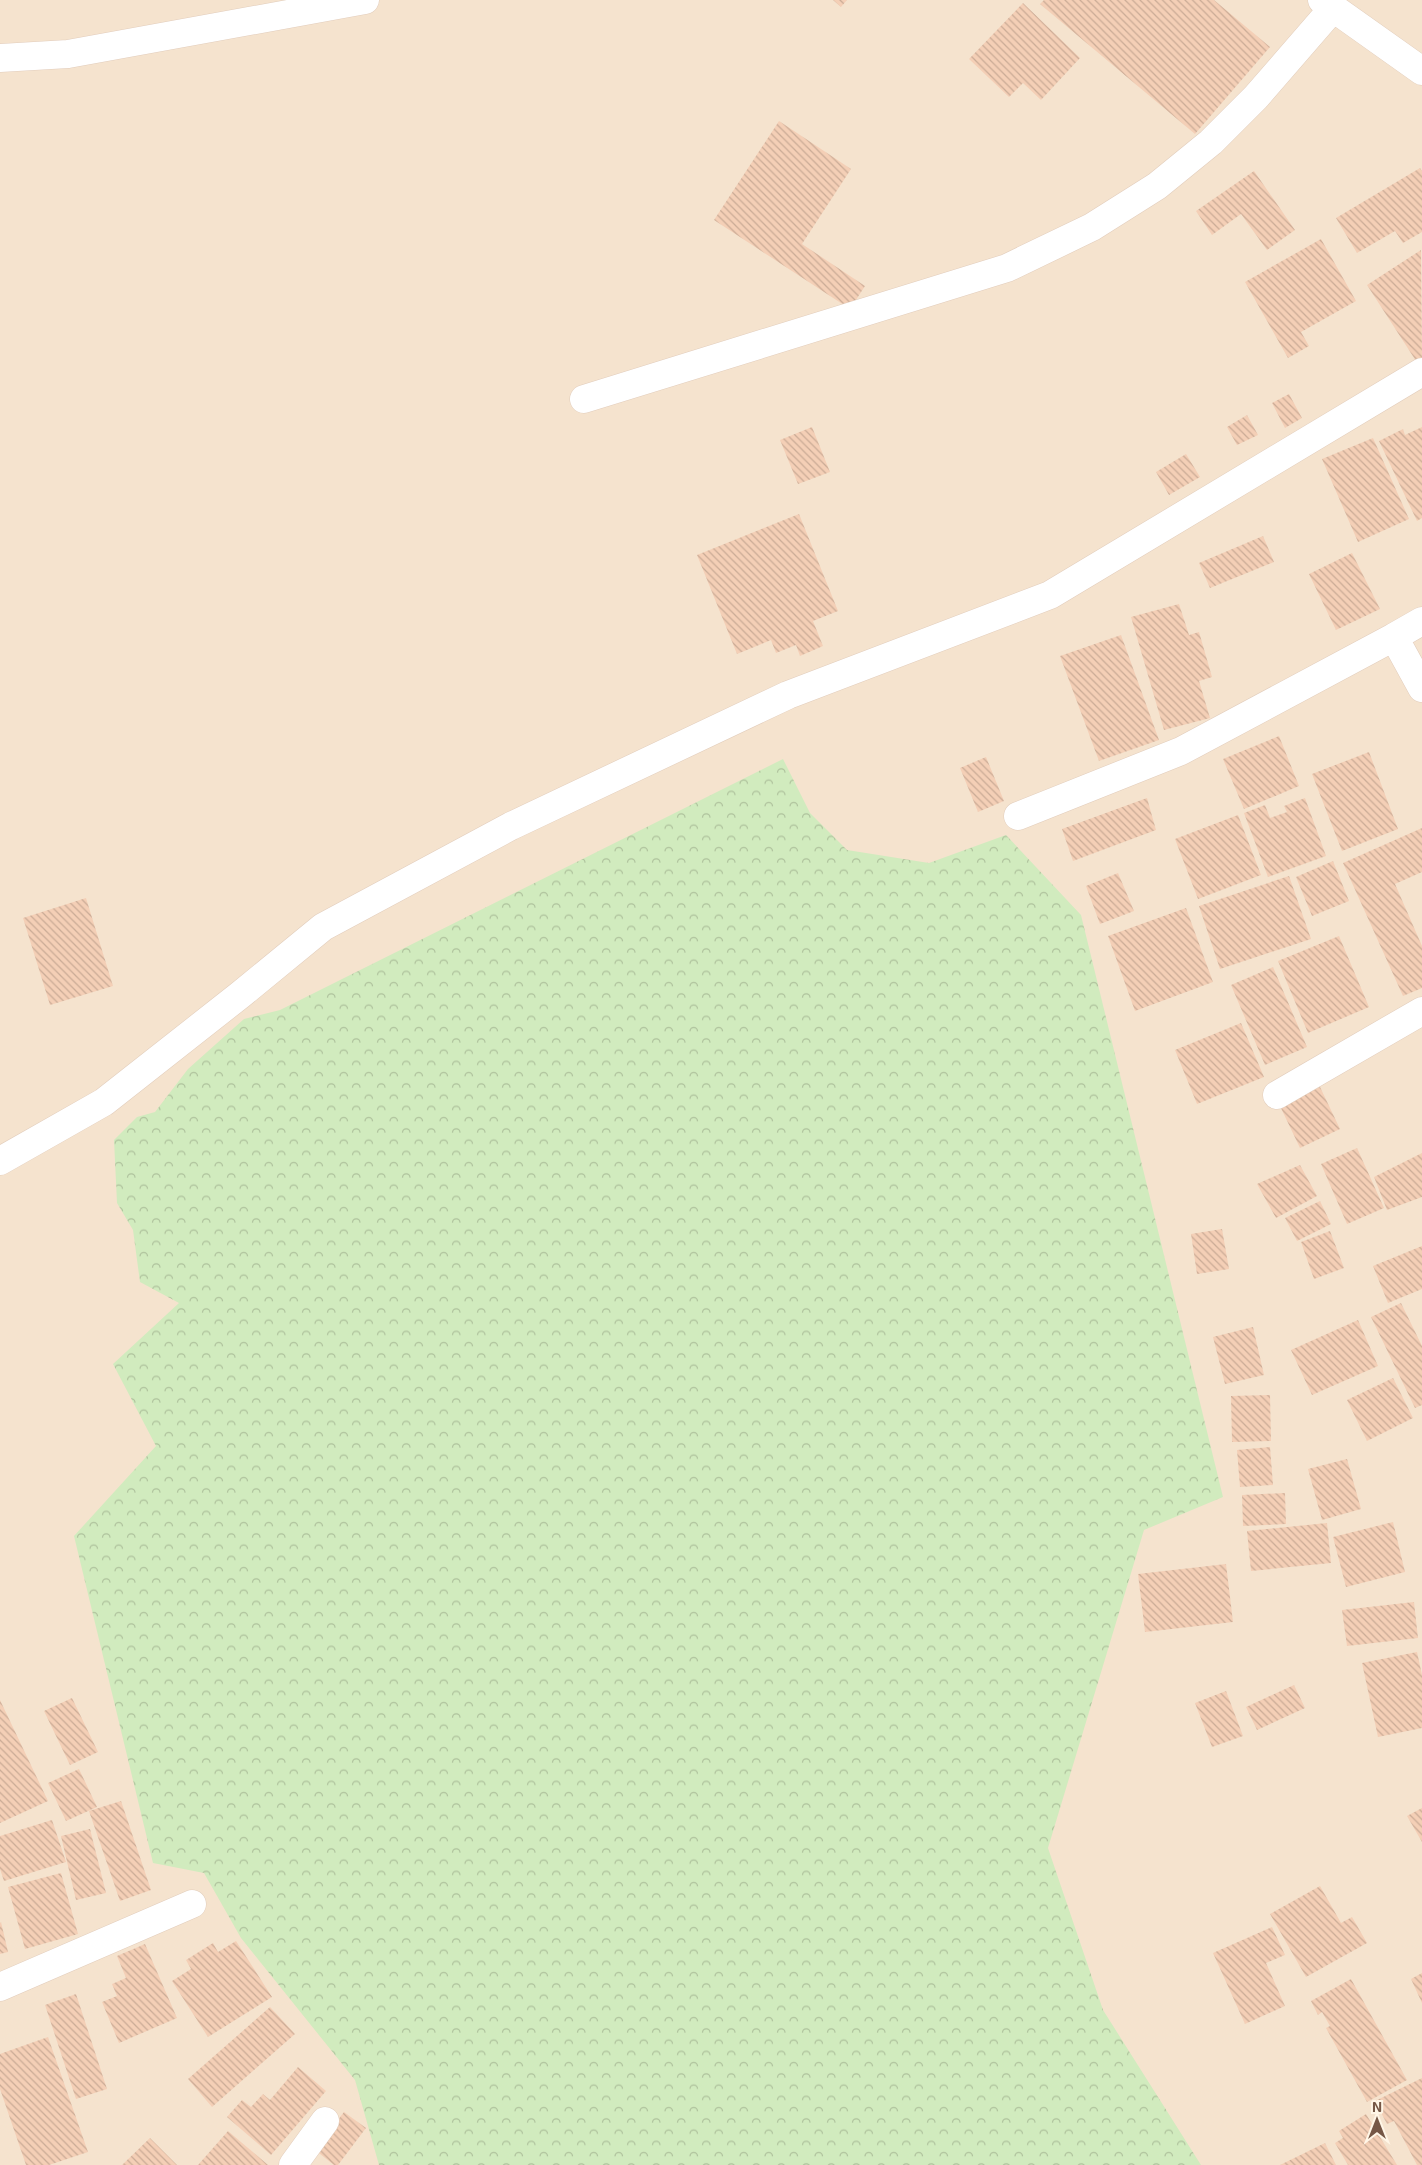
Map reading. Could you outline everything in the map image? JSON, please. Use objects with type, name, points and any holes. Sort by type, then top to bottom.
[{"type":"street","points":[[0,58],[68,54],[365,0]]},
{"type":"street","points":[[584,399],[1007,268],[1092,227],[1157,186],[1211,142],[1256,97],[1328,4],[1422,71]]},
{"type":"street","points":[[0,1161],[104,1102],[323,927],[511,826],[788,695],[1050,596],[1422,372]]},
{"type":"street","points":[[1018,816],[1180,751],[1394,637],[1422,620]]},
{"type":"street","points":[[1394,637],[1422,688]]},
{"type":"street","points":[[1277,1095],[1422,1012]]},
{"type":"street","points":[[0,1988],[192,1904]]},
{"type":"street","points":[[293,2165],[325,2121]]},
{"type":"shaded area","points":[[0,0],[1422,0],[1422,2165],[0,2165]]},
{"type":"green space","points":[[783,759],[810,813],[847,850],[929,863],[1006,835],[1081,915],[1223,1497],[1144,1530],[1048,1848],[1103,2010],[1201,2165],[379,2165],[355,2080],[241,1938],[204,1873],[153,1863],[74,1536],[156,1446],[113,1364],[179,1303],[140,1282],[133,1230],[117,1203],[114,1140],[137,1117],[155,1112],[188,1069],[244,1019],[280,1010]]},
{"type":"building","points":[[833,0],[847,0],[841,7]]},
{"type":"building","points":[[1044,0],[1214,0],[1270,47],[1195,134],[1040,4]]},
{"type":"building","points":[[1023,3],[1080,58],[1041,100],[1023,83],[1009,97],[969,59]]},
{"type":"building","points":[[779,121],[851,169],[802,244],[865,286],[850,309],[714,220]]},
{"type":"building","points":[[1420,168],[1422,171],[1422,232],[1403,243],[1395,231],[1357,253],[1336,218]]},
{"type":"building","points":[[1254,171],[1295,230],[1267,250],[1241,214],[1212,235],[1196,211]]},
{"type":"building","points":[[1321,239],[1356,301],[1301,332],[1309,346],[1288,358],[1245,282]]},
{"type":"building","points":[[1421,250],[1422,362],[1418,364],[1367,285]]},
{"type":"building","points":[[1289,394],[1302,418],[1285,428],[1272,403]]},
{"type":"building","points":[[1247,415],[1258,435],[1237,445],[1227,427]]},
{"type":"building","points":[[812,427],[830,472],[798,484],[780,440]]},
{"type":"building","points":[[1422,427],[1422,518],[1417,521],[1379,441],[1403,429],[1405,435]]},
{"type":"building","points":[[1373,438],[1409,519],[1358,542],[1322,459]]},
{"type":"building","points":[[1186,454],[1200,477],[1169,495],[1156,472]]},
{"type":"building","points":[[799,514],[838,611],[813,621],[823,646],[800,656],[796,645],[776,653],[771,640],[737,654],[697,555]]},
{"type":"building","points":[[1263,536],[1274,562],[1210,588],[1199,563]]},
{"type":"building","points":[[1352,553],[1380,609],[1336,630],[1309,574]]},
{"type":"building","points":[[1179,604],[1189,635],[1199,632],[1212,677],[1199,681],[1210,718],[1164,730],[1131,617]]},
{"type":"building","points":[[1121,635],[1159,740],[1099,761],[1060,656]]},
{"type":"building","points":[[1279,736],[1299,786],[1244,809],[1223,759]]},
{"type":"building","points":[[1369,752],[1398,829],[1342,851],[1312,774]]},
{"type":"building","points":[[986,757],[1004,801],[978,812],[960,768]]},
{"type":"building","points":[[1147,798],[1156,830],[1073,861],[1062,829]]},
{"type":"building","points":[[1305,798],[1326,856],[1268,877],[1244,813],[1265,805],[1270,818],[1287,812],[1284,806]]},
{"type":"building","points":[[1238,815],[1261,875],[1198,899],[1175,839]]},
{"type":"building","points":[[1422,828],[1422,872],[1395,884],[1422,946],[1422,988],[1403,996],[1343,863]]},
{"type":"building","points":[[1333,861],[1349,901],[1312,916],[1296,877]]},
{"type":"building","points":[[1118,873],[1134,911],[1100,924],[1086,886]]},
{"type":"building","points":[[1289,876],[1311,939],[1220,969],[1199,906]]},
{"type":"building","points":[[86,898],[113,986],[50,1005],[23,918]]},
{"type":"building","points":[[1186,908],[1213,982],[1135,1011],[1108,936]]},
{"type":"building","points":[[1339,936],[1369,1007],[1308,1033],[1278,961]]},
{"type":"building","points":[[1273,967],[1307,1047],[1265,1065],[1231,985]]},
{"type":"building","points":[[1241,1023],[1264,1077],[1197,1104],[1175,1050]]},
{"type":"building","points":[[1320,1087],[1340,1129],[1300,1148],[1280,1106]]},
{"type":"building","points":[[1357,1148],[1384,1208],[1347,1224],[1321,1164]]},
{"type":"building","points":[[1422,1153],[1422,1197],[1387,1210],[1374,1177]]},
{"type":"building","points":[[1300,1165],[1317,1196],[1276,1218],[1257,1184]]},
{"type":"building","points":[[1320,1201],[1331,1224],[1297,1241],[1285,1218]]},
{"type":"building","points":[[1222,1229],[1229,1269],[1197,1274],[1191,1234]]},
{"type":"building","points":[[1330,1231],[1344,1268],[1314,1279],[1301,1242]]},
{"type":"building","points":[[1422,1246],[1422,1289],[1388,1303],[1373,1266]]},
{"type":"building","points":[[1401,1303],[1422,1346],[1422,1405],[1415,1408],[1371,1317]]},
{"type":"building","points":[[1358,1320],[1378,1366],[1312,1395],[1291,1350]]},
{"type":"building","points":[[1253,1327],[1264,1375],[1225,1384],[1213,1337]]},
{"type":"building","points":[[1393,1378],[1413,1418],[1367,1441],[1347,1400]]},
{"type":"building","points":[[1270,1395],[1271,1441],[1232,1442],[1231,1396]]},
{"type":"building","points":[[1270,1447],[1273,1485],[1240,1487],[1237,1450]]},
{"type":"building","points":[[1347,1459],[1361,1509],[1322,1520],[1308,1469]]},
{"type":"building","points":[[1285,1493],[1286,1524],[1243,1526],[1242,1495]]},
{"type":"building","points":[[1393,1522],[1405,1572],[1346,1587],[1333,1537]]},
{"type":"building","points":[[1327,1523],[1331,1563],[1251,1571],[1247,1531]]},
{"type":"building","points":[[1226,1564],[1233,1622],[1145,1632],[1138,1574]]},
{"type":"building","points":[[1414,1602],[1418,1638],[1347,1646],[1342,1610]]},
{"type":"building","points":[[1417,1652],[1422,1675],[1422,1728],[1378,1737],[1362,1663]]},
{"type":"building","points":[[1294,1685],[1305,1708],[1257,1730],[1246,1707]]},
{"type":"building","points":[[1226,1691],[1243,1736],[1212,1747],[1195,1703]]},
{"type":"building","points":[[72,1698],[98,1752],[70,1765],[44,1711]]},
{"type":"building","points":[[0,1700],[48,1801],[0,1823]]},
{"type":"building","points":[[79,1769],[97,1807],[66,1821],[48,1783]]},
{"type":"building","points":[[121,1801],[151,1890],[120,1901],[89,1811]]},
{"type":"building","points":[[1422,1808],[1422,1842],[1407,1816]]},
{"type":"building","points":[[52,1820],[66,1862],[4,1881],[0,1869],[0,1836]]},
{"type":"building","points":[[90,1829],[106,1893],[76,1900],[61,1836]]},
{"type":"building","points":[[61,1873],[78,1934],[25,1949],[8,1887]]},
{"type":"building","points":[[1320,1886],[1341,1923],[1352,1917],[1367,1943],[1306,1977],[1270,1914]]},
{"type":"building","points":[[0,1923],[8,1952],[0,1954]]},
{"type":"building","points":[[1272,1927],[1285,1955],[1266,1963],[1285,2006],[1245,2024],[1213,1953]]},
{"type":"building","points":[[236,1941],[272,1997],[208,2037],[172,1981],[191,1969],[186,1960],[213,1943],[218,1952]]},
{"type":"building","points":[[145,1944],[177,2018],[119,2043],[102,2002],[117,1996],[112,1984],[126,1978],[117,1956]]},
{"type":"building","points":[[1422,1973],[1422,2003],[1411,1979]]},
{"type":"building","points":[[1351,1979],[1407,2080],[1367,2102],[1326,2028],[1330,2026],[1322,2012],[1318,2015],[1311,2001]]},
{"type":"building","points":[[76,1994],[107,2089],[76,2099],[45,2005]]},
{"type":"building","points":[[270,2007],[295,2034],[212,2107],[188,2079]]},
{"type":"building","points":[[48,2037],[88,2152],[49,2165],[26,2165],[0,2089],[0,2054]]},
{"type":"building","points":[[298,2067],[326,2091],[271,2155],[227,2117],[242,2100],[251,2107],[263,2094],[270,2100]]},
{"type":"building","points":[[1422,2078],[1422,2165],[1417,2165],[1394,2121],[1387,2124],[1375,2101]]},
{"type":"building","points":[[344,2112],[366,2128],[338,2165],[334,2165],[315,2150]]},
{"type":"building","points":[[1366,2114],[1397,2165],[1348,2165],[1335,2143],[1343,2138],[1339,2131]]},
{"type":"building","points":[[228,2131],[268,2165],[198,2165]]},
{"type":"building","points":[[150,2138],[177,2165],[122,2165]]},
{"type":"building","points":[[1325,2143],[1336,2165],[1280,2165]]}]
